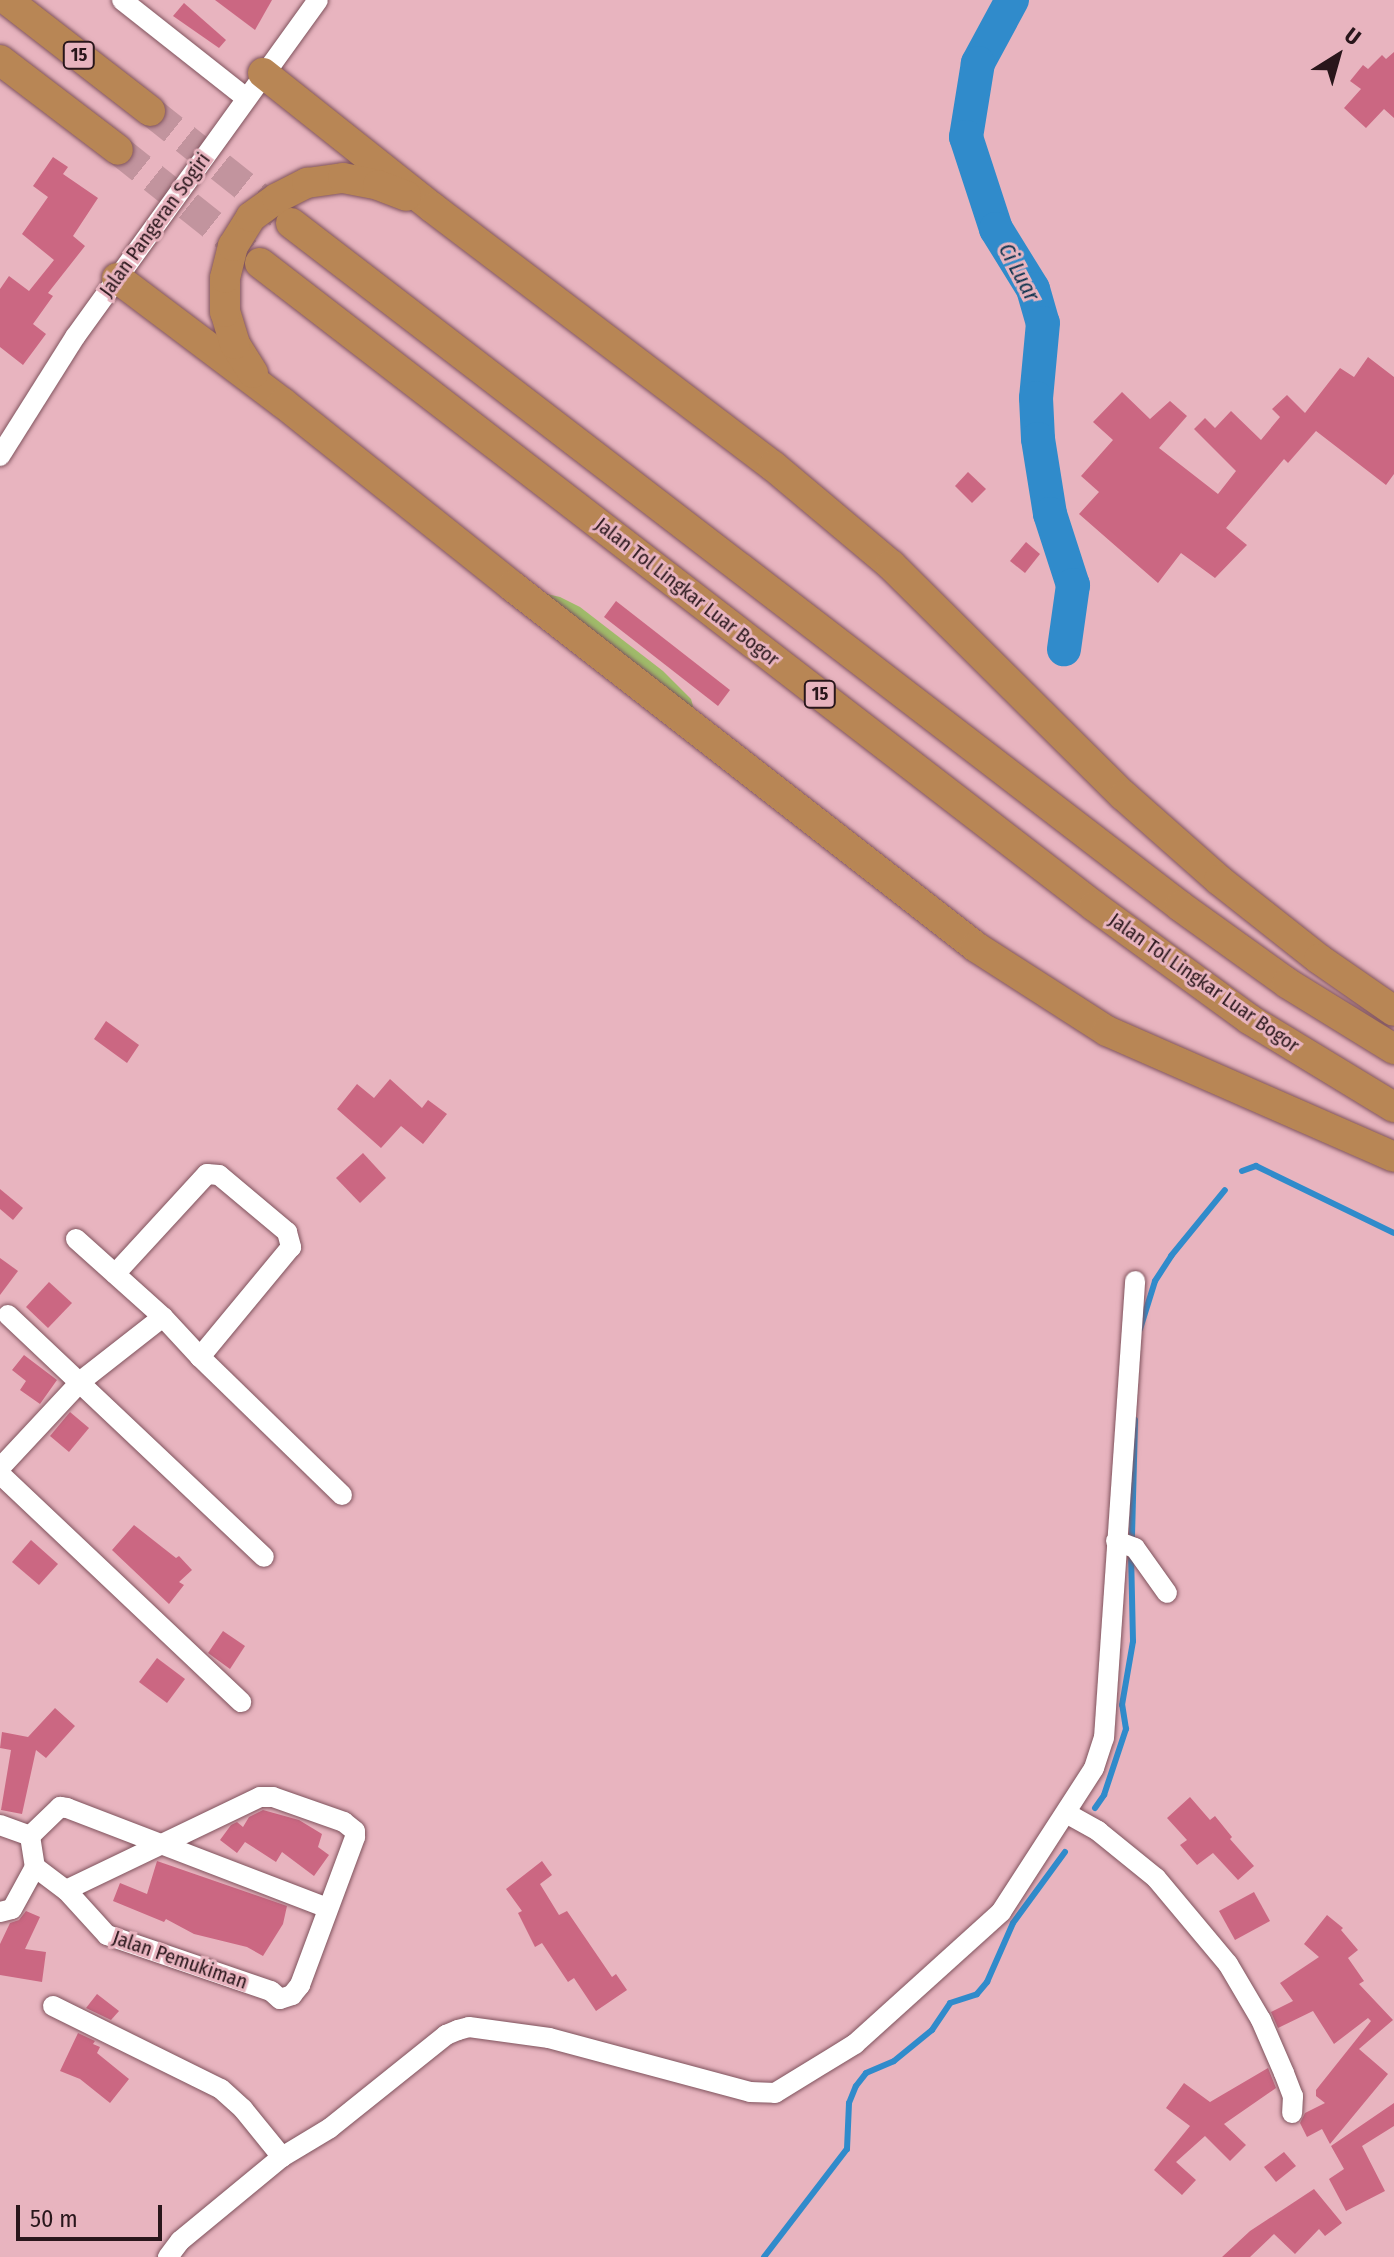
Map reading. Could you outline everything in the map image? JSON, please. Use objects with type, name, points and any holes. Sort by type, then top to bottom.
[{"type":"highway","name":"15","points":[[7,0],[150,111]]},
{"type":"highway","name":"15","points":[[0,60],[118,150]]},
{"type":"highway","points":[[255,86],[433,208],[797,486],[891,565],[1124,796],[1219,880],[1319,959],[1394,1011]]},
{"type":"highway","points":[[283,403],[247,363],[235,344],[225,312],[225,278],[233,246],[251,217],[277,198],[307,183],[343,178],[378,185],[433,208]]},
{"type":"highway","name":"15","points":[[291,223],[1180,906],[1287,983],[1394,1049]]},
{"type":"highway","name":"Jalan Tol Lingkar Luar Bogor","points":[[260,263],[1094,906],[1249,1019],[1394,1107]]},
{"type":"highway","points":[[117,278],[283,403],[523,595],[976,947],[1107,1031],[1394,1157]]},
{"type":"street","points":[[122,0],[255,86]]},
{"type":"street","name":"Jalan Pangeran Sogiri","points":[[0,456],[75,337],[318,0]]},
{"type":"street","points":[[115,1274],[207,1174],[219,1175],[287,1232],[291,1247],[200,1357]]},
{"type":"street","points":[[76,1239],[163,1317],[342,1495]]},
{"type":"street","points":[[168,2257],[180,2241],[282,2157],[330,2128],[446,2035],[469,2027],[549,2038],[750,2092],[785,2090],[855,2044],[1001,1912],[1094,1768],[1104,1738],[1111,1679],[1116,1541],[1135,1281]]},
{"type":"street","points":[[8,1315],[264,1557]]},
{"type":"street","points":[[0,1468],[81,1381],[163,1317]]},
{"type":"street","points":[[0,1474],[241,1702]]},
{"type":"street","points":[[1116,1541],[1135,1548],[1167,1593]]},
{"type":"street","points":[[0,1825],[30,1836],[63,1807],[160,1847],[327,1908],[355,1831],[344,1822],[273,1797],[260,1797],[160,1847],[66,1890]]},
{"type":"street","points":[[1066,1813],[1098,1831],[1146,1869],[1228,1964],[1261,2020],[1284,2073],[1293,2096],[1292,2113]]},
{"type":"street","name":"Jalan Pemukiman","points":[[30,1836],[20,1892],[66,1890],[107,1935],[271,1991],[280,1999],[300,1985],[327,1908]]},
{"type":"street","points":[[53,2006],[221,2089],[243,2109],[282,2157]]},
{"type":"green space","points":[[512,586],[560,597],[580,607],[663,671],[691,699],[701,734]]},
{"type":"building","points":[[215,0],[272,0],[255,30]]},
{"type":"building","points":[[184,3],[226,40],[219,48],[173,16]]},
{"type":"building","points":[[1394,52],[1394,118],[1384,109],[1366,128],[1344,108],[1361,89],[1350,81],[1363,65],[1368,69],[1382,55],[1386,59]]},
{"type":"building","points":[[53,157],[68,167],[63,174],[98,198],[73,236],[85,246],[48,293],[53,296],[33,324],[46,334],[23,365],[0,347],[0,289],[9,276],[29,291],[54,260],[22,234],[48,197],[33,186]]},
{"type":"building","points":[[1368,357],[1394,377],[1394,474],[1386,485],[1316,431],[1288,463],[1284,459],[1226,528],[1247,545],[1215,578],[1181,553],[1158,583],[1079,514],[1099,492],[1081,476],[1113,440],[1093,422],[1122,392],[1150,419],[1170,401],[1187,416],[1159,448],[1218,494],[1236,471],[1194,429],[1205,418],[1215,428],[1231,411],[1261,440],[1280,417],[1272,409],[1287,395],[1305,413],[1340,368],[1354,377]]},
{"type":"building","points":[[968,472],[986,489],[972,503],[955,486]]},
{"type":"building","points":[[1026,542],[1040,554],[1025,573],[1010,561]]},
{"type":"building","points":[[616,601],[730,690],[718,706],[604,617]]},
{"type":"building","points":[[106,1021],[139,1045],[127,1063],[94,1039]]},
{"type":"building","points":[[390,1079],[422,1108],[428,1100],[447,1114],[423,1144],[401,1126],[381,1148],[337,1109],[357,1084],[374,1098]]},
{"type":"building","points":[[363,1153],[386,1178],[360,1203],[336,1178]]},
{"type":"building","points":[[0,1189],[23,1208],[13,1220],[0,1209]]},
{"type":"building","points":[[0,1258],[18,1271],[0,1295]]},
{"type":"building","points":[[49,1282],[72,1303],[48,1328],[26,1307]]},
{"type":"building","points":[[24,1355],[57,1380],[40,1404],[20,1390],[26,1381],[12,1370]]},
{"type":"building","points":[[70,1412],[89,1428],[69,1452],[50,1436]]},
{"type":"building","points":[[134,1525],[176,1558],[179,1556],[192,1570],[179,1582],[184,1585],[169,1604],[112,1550]]},
{"type":"building","points":[[31,1540],[58,1564],[39,1585],[12,1562]]},
{"type":"building","points":[[223,1631],[245,1646],[230,1669],[208,1653]]},
{"type":"building","points":[[157,1658],[185,1679],[167,1703],[139,1682]]},
{"type":"building","points":[[55,1708],[75,1726],[46,1758],[36,1750],[22,1814],[1,1810],[11,1750],[0,1748],[2,1732],[28,1737]]},
{"type":"building","points":[[1190,1797],[1210,1820],[1215,1816],[1254,1866],[1238,1880],[1213,1853],[1197,1865],[1180,1845],[1187,1840],[1167,1818]]},
{"type":"building","points":[[263,1810],[299,1820],[322,1834],[318,1847],[329,1855],[314,1876],[282,1852],[276,1862],[245,1842],[237,1853],[220,1840],[231,1825],[237,1822],[243,1827],[249,1817]]},
{"type":"building","points":[[157,1861],[287,1906],[283,1924],[263,1956],[247,1947],[194,1934],[166,1919],[164,1922],[113,1901],[120,1883],[147,1894]]},
{"type":"building","points":[[542,1861],[552,1875],[540,1884],[559,1915],[567,1911],[612,1977],[616,1974],[627,1990],[596,2011],[574,1978],[568,1982],[542,1943],[535,1947],[518,1913],[522,1911],[506,1889]]},
{"type":"building","points":[[1254,1892],[1270,1921],[1235,1940],[1219,1911]]},
{"type":"building","points":[[26,1911],[40,1917],[25,1949],[46,1952],[42,1982],[0,1975],[0,1944],[10,1923],[19,1920]]},
{"type":"building","points":[[1327,1915],[1343,1928],[1341,1930],[1358,1950],[1348,1958],[1364,1981],[1359,1984],[1393,2020],[1359,2049],[1388,2074],[1330,2144],[1322,2129],[1307,2137],[1300,2123],[1305,2113],[1325,2103],[1316,2096],[1316,2090],[1371,2021],[1368,2018],[1334,2044],[1313,2011],[1278,2028],[1271,2012],[1293,2001],[1280,1983],[1319,1957],[1304,1944]]},
{"type":"building","points":[[97,1994],[119,2011],[111,2020],[86,2008]]},
{"type":"building","points":[[78,2033],[95,2041],[93,2044],[100,2047],[97,2053],[129,2079],[110,2103],[80,2079],[60,2071]]},
{"type":"building","points":[[1268,2068],[1276,2088],[1224,2124],[1246,2145],[1230,2161],[1205,2136],[1176,2162],[1196,2180],[1182,2195],[1154,2170],[1190,2126],[1166,2108],[1184,2083],[1210,2102]]},
{"type":"building","points":[[1394,2103],[1394,2126],[1362,2146],[1385,2191],[1346,2211],[1329,2179],[1344,2169],[1331,2146]]},
{"type":"building","points":[[1284,2152],[1296,2166],[1276,2182],[1264,2167]]},
{"type":"building","points":[[1314,2189],[1342,2223],[1325,2236],[1319,2229],[1295,2254],[1274,2234],[1250,2257],[1222,2257],[1250,2231]]},
{"type":"waterway","name":"Ci Luar","points":[[1012,0],[978,63],[966,137],[996,229],[1033,289],[1043,323],[1036,398],[1038,439],[1050,514],[1073,585],[1064,649]]},
{"type":"waterway","points":[[1242,1171],[1256,1166],[1394,1233]]},
{"type":"waterway","points":[[1140,1329],[1155,1281],[1171,1256],[1225,1190]]},
{"type":"waterway","points":[[1132,1536],[1135,1420]]},
{"type":"waterway","points":[[1095,1808],[1104,1795],[1126,1729],[1122,1705],[1133,1641],[1131,1555]]},
{"type":"waterway","points":[[764,2257],[847,2149],[849,2103],[856,2086],[866,2073],[894,2061],[932,2030],[950,2003],[977,1994],[987,1982],[1013,1923],[1065,1852]]},
{"type":"tunnel","points":[[150,111],[286,219]]},
{"type":"tunnel","points":[[118,150],[260,263]]}]
